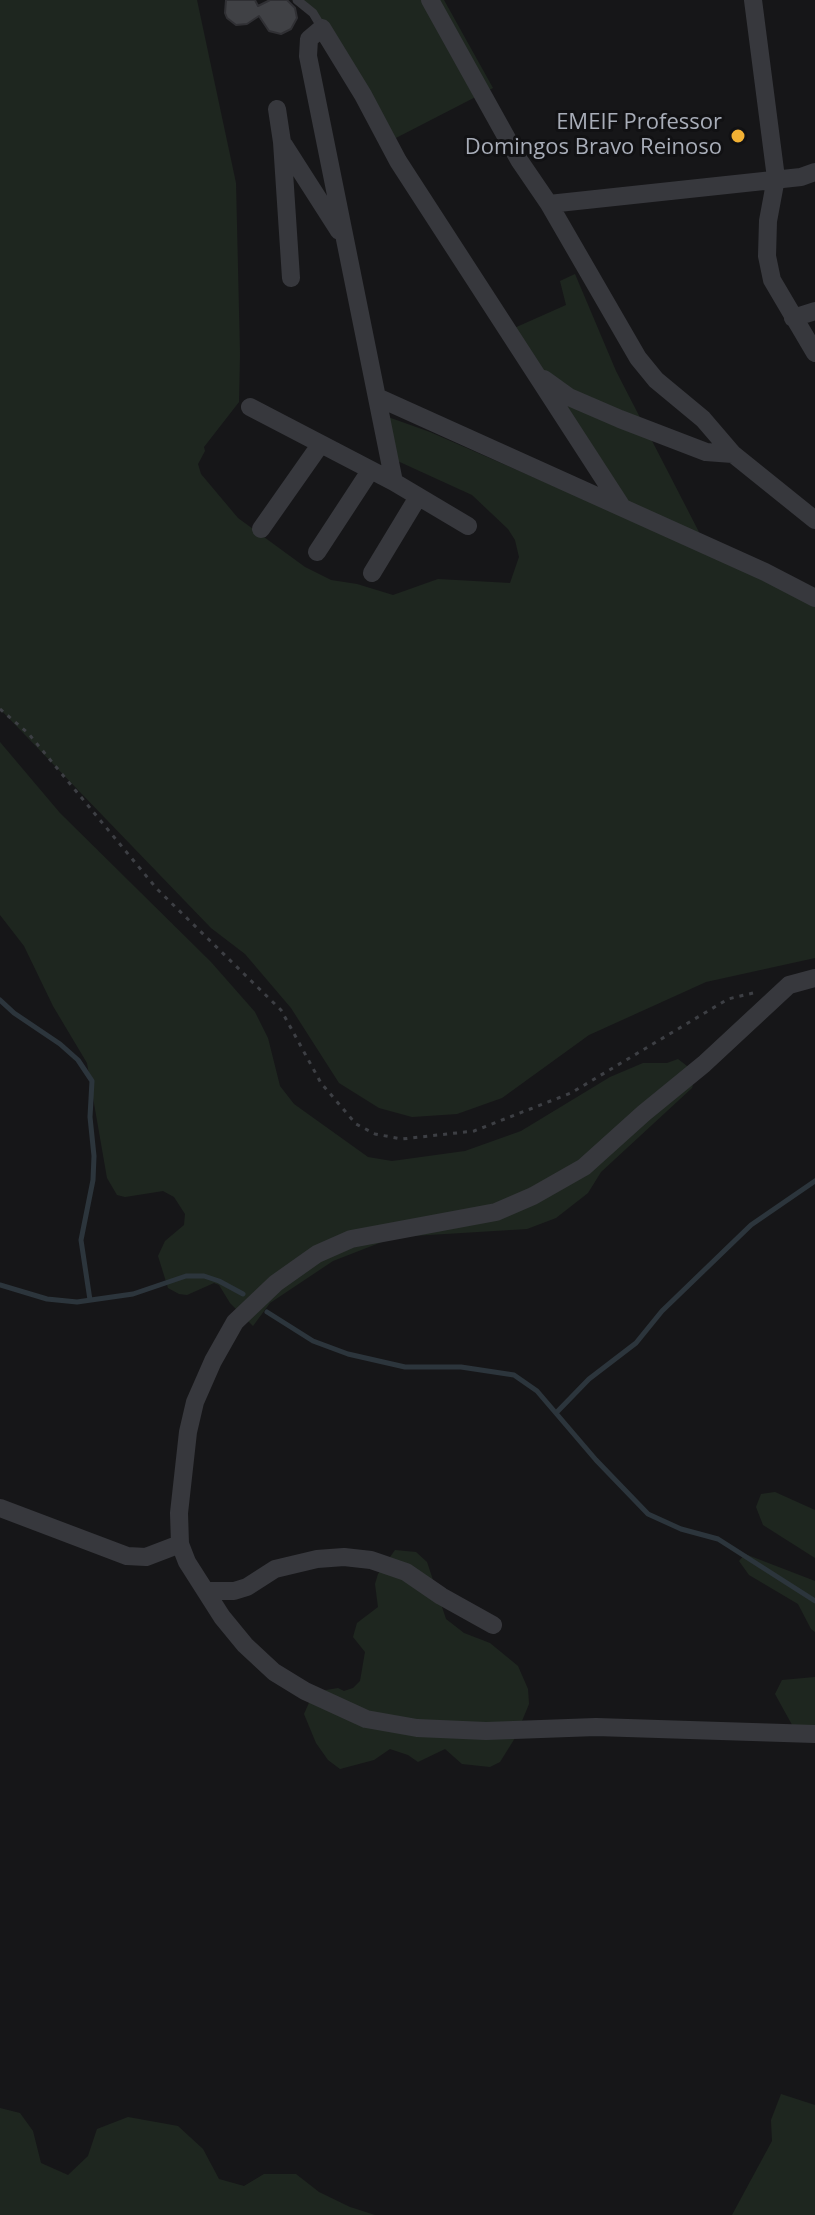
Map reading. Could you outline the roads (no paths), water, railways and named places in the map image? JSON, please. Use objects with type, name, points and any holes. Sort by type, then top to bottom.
[{"type":"street","points":[[430,0],[519,160],[549,204],[638,358],[656,380],[703,419],[733,454],[815,520]]},
{"type":"street","points":[[753,0],[776,178],[768,221],[767,256],[772,280],[815,353]]},
{"type":"street","points":[[394,482],[308,56],[309,39],[322,28],[357,84],[398,161],[622,507]]},
{"type":"street","points":[[277,109],[291,278]]},
{"type":"street","points":[[282,142],[344,239]]},
{"type":"street","points":[[549,204],[801,177],[815,172]]},
{"type":"street","points":[[793,318],[815,311]]},
{"type":"street","points":[[533,371],[569,397],[620,419],[706,452],[733,454]]},
{"type":"street","points":[[377,397],[815,598]]},
{"type":"street","points":[[250,407],[394,482],[468,526]]},
{"type":"street","points":[[261,529],[320,445]]},
{"type":"street","points":[[317,552],[370,471]]},
{"type":"street","points":[[372,573],[418,497]]},
{"type":"street","points":[[815,978],[789,985],[704,1064],[584,1167],[533,1196],[496,1212],[351,1239],[317,1254],[276,1283],[235,1322],[195,1402],[181,1480],[180,1544],[187,1562],[222,1617],[245,1645],[274,1672],[305,1691],[366,1719],[417,1728],[486,1731],[596,1727],[815,1734]]},
{"type":"street","points":[[0,1508],[127,1556],[146,1557],[180,1544]]},
{"type":"street","points":[[206,1591],[234,1591],[247,1587],[275,1569],[317,1559],[344,1557],[371,1560],[406,1572],[493,1625]]},
{"type":"lane","points":[[297,0],[313,13],[322,28]]},
{"type":"waterway","points":[[0,1000],[60,1044],[78,1060],[92,1081],[93,1180],[81,1240],[90,1300]]},
{"type":"waterway","points":[[556,1413],[589,1379],[636,1343],[662,1311],[751,1225],[815,1181]]},
{"type":"waterway","points":[[0,1285],[47,1299],[77,1302],[133,1294],[186,1276],[204,1276],[243,1294]]},
{"type":"waterway","points":[[267,1312],[313,1341],[348,1354],[405,1367],[461,1367],[514,1375],[537,1391],[596,1460],[648,1514],[681,1529],[718,1539],[815,1601]]},
{"type":"place","name":"EMEIF Professor Domingos Bravo Reinoso","points":[[738,136]]}]
